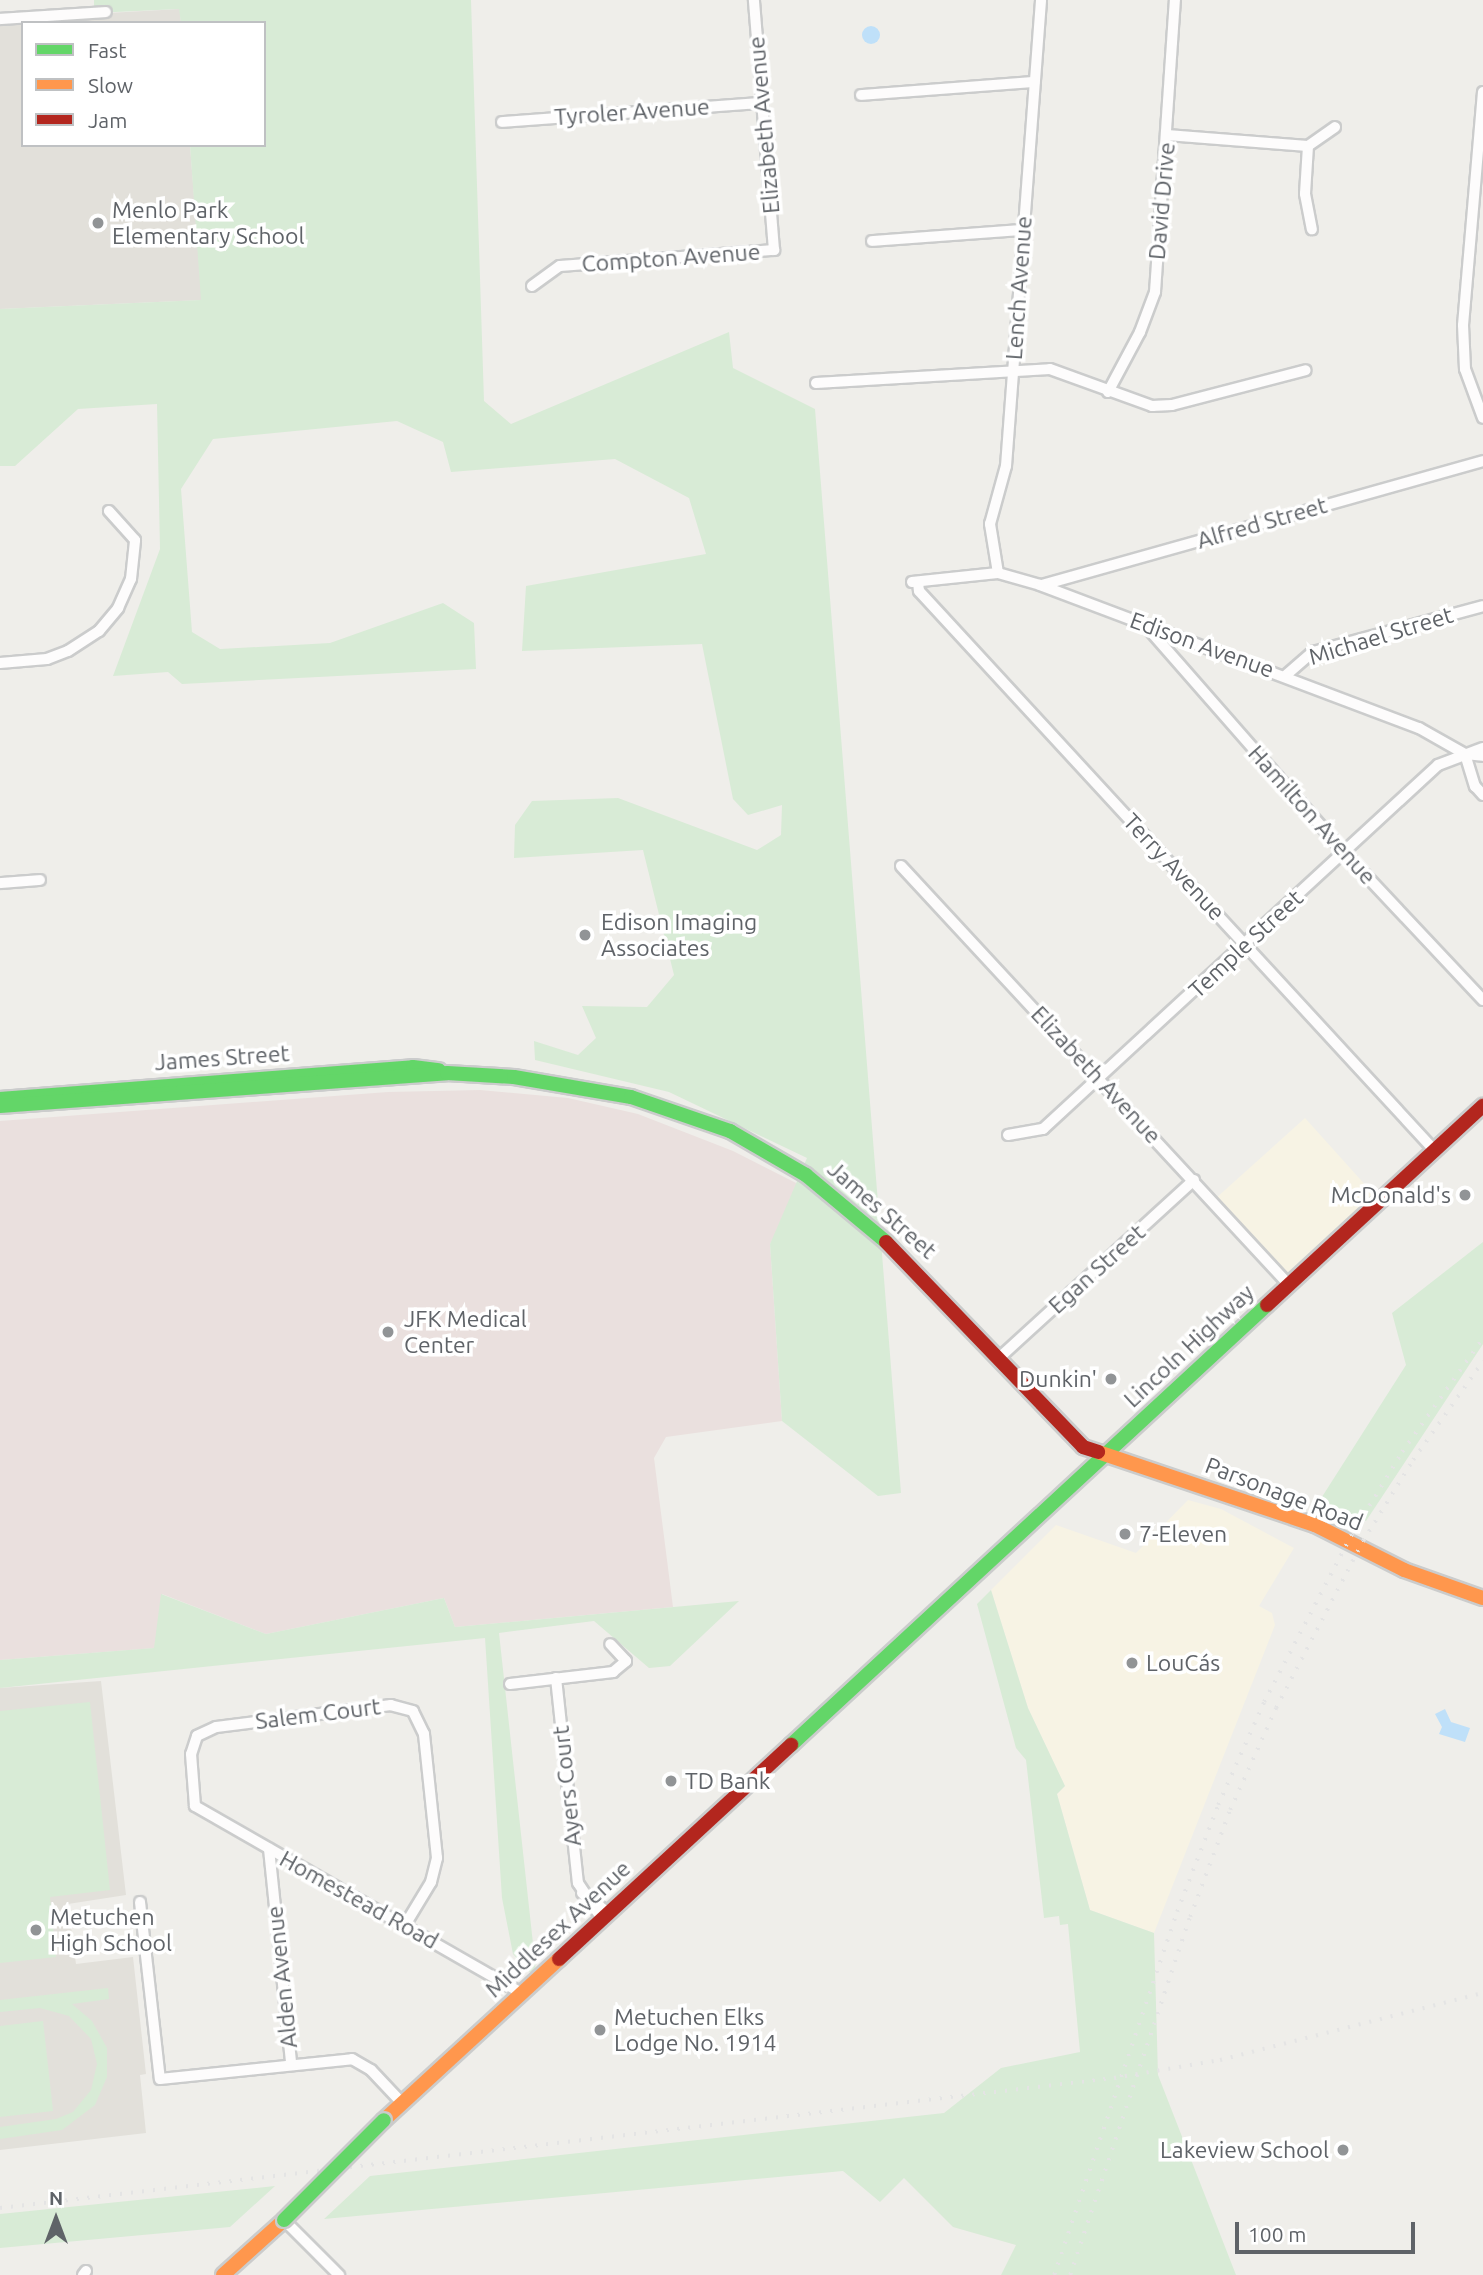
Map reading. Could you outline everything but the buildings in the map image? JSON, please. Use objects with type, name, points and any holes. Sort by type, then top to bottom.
[{"type":"street","name":"Elizabeth Avenue","points":[[754,0],[774,250]]},
{"type":"street","name":"Lench Avenue","points":[[998,573],[990,524],[1006,466],[1041,0]]},
{"type":"street","name":"David Drive","points":[[1108,392],[1140,332],[1155,292],[1175,0]]},
{"type":"street","points":[[0,19],[106,12]]},
{"type":"street","points":[[861,95],[1035,82]]},
{"type":"street","points":[[1483,92],[1463,325],[1465,369],[1483,418]]},
{"type":"street","name":"Tyroler Avenue","points":[[502,122],[761,103]]},
{"type":"street","points":[[1167,135],[1308,146],[1335,127]]},
{"type":"street","points":[[1308,146],[1305,194],[1311,229]]},
{"type":"street","points":[[872,241],[1023,230]]},
{"type":"street","name":"Compton Avenue","points":[[532,286],[560,266],[774,250]]},
{"type":"street","points":[[816,383],[1013,369],[1068,372],[1108,392],[1142,404],[1172,405],[1306,370]]},
{"type":"street","name":"Alfred Street","points":[[1040,585],[1483,461]]},
{"type":"street","points":[[0,663],[47,659],[68,651],[99,631],[118,608],[131,579],[135,540],[108,511]]},
{"type":"street","name":"Edison Avenue","points":[[915,582],[998,573],[1040,585],[1419,728],[1465,754],[1483,756]]},
{"type":"street","name":"Terry Avenue","points":[[915,582],[919,591],[1435,1151]]},
{"type":"street","name":"Michael Street","points":[[1284,676],[1313,652],[1483,606]]},
{"type":"street","name":"Hamilton Avenue","points":[[1145,626],[1344,852],[1483,1000]]},
{"type":"street","name":"Temple Street","points":[[1007,1135],[1043,1129],[1438,765],[1483,748]]},
{"type":"street","points":[[1465,754],[1475,786],[1483,795]]},
{"type":"street","name":"Elizabeth Avenue","points":[[901,866],[1289,1284]]},
{"type":"street","points":[[0,883],[40,880]]},
{"type":"street","name":"James Street","points":[[0,1099],[413,1067],[447,1073],[514,1077],[631,1097],[730,1131],[806,1175],[844,1203],[930,1283],[1083,1447],[1104,1456]]},
{"type":"street","name":"James Street","points":[[0,1106],[447,1073]]},
{"type":"street","name":"Lincoln Highway","points":[[927,1620],[1483,1106]]},
{"type":"street","name":"Egan Street","points":[[999,1358],[1194,1180]]},
{"type":"street","name":"Parsonage Road","points":[[1104,1456],[1315,1525],[1404,1570],[1483,1598]]},
{"type":"street","name":"Middlesex Avenue","points":[[223,2275],[284,2220],[384,2120],[927,1620]]},
{"type":"street","points":[[510,1684],[613,1672],[626,1661],[610,1644]]},
{"type":"street","name":"Ayers Court","points":[[556,1678],[578,1883],[582,1893],[606,1916]]},
{"type":"street","name":"Salem Court","points":[[195,1806],[191,1754],[193,1743],[205,1730],[391,1705],[413,1711],[424,1734],[438,1858],[431,1882],[405,1925]]},
{"type":"street","name":"Homestead Road","points":[[195,1806],[522,1993]]},
{"type":"street","name":"Alden Avenue","points":[[269,1849],[291,2063]]},
{"type":"street","points":[[140,1902],[160,2079],[339,2058],[361,2063],[402,2104]]},
{"type":"street","points":[[284,2220],[339,2275]]},
{"type":"shaded area","name":"Menlo Park Elementary School","points":[[180,9],[181,21],[21,21],[21,147],[190,147],[202,300],[0,309],[0,19]]},
{"type":"shaded area","name":"JFK Medical Center","points":[[480,1090],[568,1098],[638,1114],[733,1151],[802,1186],[770,1244],[782,1421],[666,1437],[654,1458],[673,1607],[455,1627],[444,1598],[266,1634],[162,1594],[155,1648],[0,1660],[0,1121],[388,1092]]},
{"type":"shaded area","points":[[1305,1118],[1381,1202],[1289,1284],[1214,1200]]},
{"type":"shaded area","points":[[1188,1500],[1221,1509],[1294,1548],[1259,1606],[1272,1613],[1275,1625],[1154,1933],[1090,1910],[1057,1794],[1065,1786],[1028,1708],[991,1590],[1056,1525],[1136,1553]]},
{"type":"shaded area","name":"Metuchen High School","points":[[101,1681],[126,1895],[68,1904],[76,1964],[133,1957],[146,2074],[140,2075],[146,2133],[0,2150],[0,1688]]},
{"type":"green space","points":[[94,0],[471,0],[484,401],[511,424],[729,332],[733,368],[815,409],[901,1493],[878,1496],[782,1421],[770,1244],[807,1158],[669,1092],[535,1060],[534,1041],[578,1055],[596,1038],[582,1006],[647,1007],[674,975],[643,850],[514,858],[515,825],[532,801],[618,798],[757,850],[781,835],[782,805],[748,815],[733,799],[702,644],[522,651],[526,586],[706,554],[689,498],[615,459],[451,472],[443,442],[397,421],[213,439],[181,489],[192,632],[220,649],[330,643],[443,603],[474,623],[476,669],[182,684],[168,672],[113,676],[160,549],[157,404],[78,409],[15,466],[0,466],[0,309],[201,300],[190,147],[266,147],[266,21],[181,21],[179,9],[94,13]]},
{"type":"green space","points":[[1483,1242],[1483,1344],[1366,1521],[1320,1500],[1406,1365],[1392,1313]]},
{"type":"green space","points":[[991,1590],[1028,1708],[1065,1786],[1057,1794],[1090,1910],[1154,1933],[1158,2075],[1236,2275],[1001,2275],[1016,2245],[953,2227],[904,2178],[880,2202],[843,2171],[324,2219],[370,2176],[944,2113],[1001,2068],[1080,2052],[1068,1924],[1060,1925],[1059,1916],[1044,1918],[1026,1760],[1016,1748],[977,1604]]},
{"type":"green space","points":[[161,1594],[266,1634],[444,1598],[455,1627],[739,1601],[670,1666],[649,1668],[594,1621],[499,1633],[537,1980],[513,1954],[502,1898],[485,1638],[0,1688],[0,1660],[154,1648]]},
{"type":"green space","points":[[90,1702],[110,1890],[50,1897],[56,1957],[0,1963],[0,1711]]},
{"type":"green space","points":[[108,1988],[109,1999],[72,2004],[92,2021],[107,2048],[107,2077],[95,2105],[62,2130],[0,2139],[0,2127],[56,2119],[73,2112],[91,2090],[97,2064],[91,2039],[69,2016],[40,2008],[0,2012],[0,2000]]},
{"type":"green space","points":[[43,2021],[53,2111],[0,2117],[0,2026]]},
{"type":"green space","points":[[275,2186],[230,2227],[0,2248],[0,2214]]},
{"type":"water","points":[[871,26],[877,29],[880,35],[877,41],[871,44],[865,41],[862,35],[865,29]]},
{"type":"water","points":[[1445,1709],[1451,1722],[1470,1728],[1465,1742],[1439,1734],[1442,1727],[1435,1714]]},
{"type":"railway","points":[[1054,2275],[1177,1912],[1218,1805],[1264,1702],[1352,1534],[1402,1452],[1483,1338]]},
{"type":"railway","points":[[1070,2275],[1190,1917],[1230,1810],[1276,1708],[1363,1541],[1413,1460],[1483,1361]]},
{"type":"railway","points":[[0,2208],[1114,2078],[1220,2060],[1483,1993]]},
{"type":"traffic: fast","points":[[0,1099],[413,1067],[439,1070]]},
{"type":"traffic: fast","points":[[0,1106],[447,1073],[514,1077],[631,1097],[730,1131],[806,1175],[886,1242]]},
{"type":"traffic: fast","points":[[791,1745],[1267,1305]]},
{"type":"traffic: fast","points":[[284,2220],[384,2120]]},
{"type":"traffic: slow","points":[[1098,1452],[1315,1525],[1404,1570],[1483,1598]]},
{"type":"traffic: slow","points":[[384,2120],[559,1959]]},
{"type":"traffic: slow","points":[[223,2275],[284,2220]]},
{"type":"traffic: jam","points":[[1267,1305],[1483,1106]]},
{"type":"traffic: jam","points":[[886,1242],[1083,1447],[1098,1452]]},
{"type":"traffic: jam","points":[[559,1959],[791,1745]]},
{"type":"place","name":"Menlo Park Elementary School","points":[[98,223]]},
{"type":"place","name":"Edison Imaging Associates","points":[[585,935]]},
{"type":"place","name":"McDonald's","points":[[1465,1195]]},
{"type":"place","name":"JFK Medical Center","points":[[388,1332]]},
{"type":"place","name":"Dunkin'","points":[[1111,1379]]},
{"type":"place","name":"7-Eleven","points":[[1125,1534]]},
{"type":"place","name":"LouCás","points":[[1132,1663]]},
{"type":"place","name":"TD Bank","points":[[671,1781]]},
{"type":"place","name":"Metuchen High School","points":[[36,1930]]},
{"type":"place","name":"Metuchen Elks Lodge No. 1914","points":[[600,2030]]},
{"type":"place","name":"Lakeview School","points":[[1343,2150]]}]
